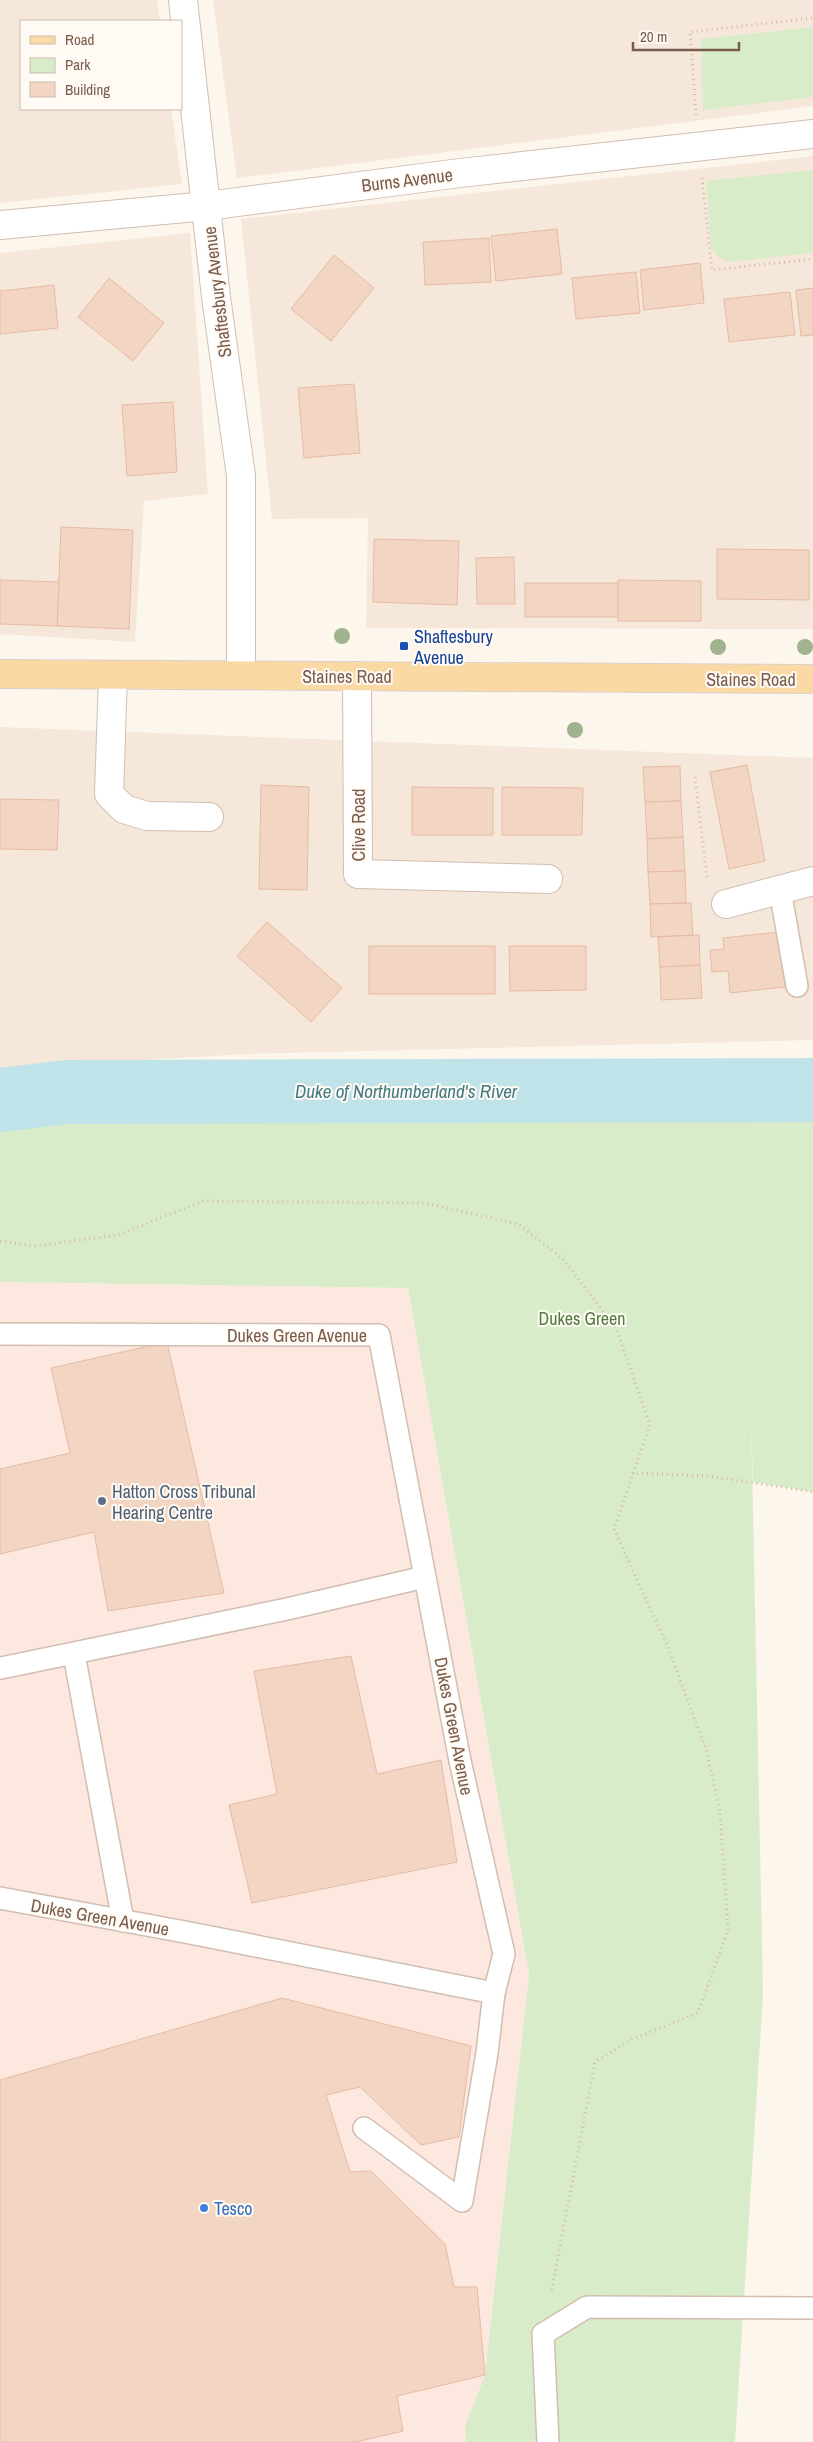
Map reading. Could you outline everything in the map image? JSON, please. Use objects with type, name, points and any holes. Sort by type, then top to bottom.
[{"type":"main road","name":"Staines Road","points":[[0,674],[813,679]]},
{"type":"street","name":"Shaftesbury Avenue","points":[[183,0],[216,297],[241,476],[241,675]]},
{"type":"street","name":"Burns Avenue","points":[[0,225],[207,206],[460,173],[813,134]]},
{"type":"street","points":[[113,675],[109,794],[124,810],[147,816],[209,817]]},
{"type":"street","name":"Clive Road","points":[[357,676],[358,874],[548,879]]},
{"type":"street","points":[[726,904],[813,881]]},
{"type":"lane","points":[[780,890],[797,986]]},
{"type":"lane","name":"Dukes Green Avenue","points":[[0,1334],[380,1336],[460,1761],[504,1954],[494,1993],[0,1898]]},
{"type":"lane","points":[[1,1668],[425,1578]]},
{"type":"lane","points":[[74,1654],[123,1921]]},
{"type":"lane","points":[[364,2128],[462,2201],[487,2053],[494,1993]]},
{"type":"lane","points":[[548,2442],[543,2334],[587,2306],[813,2308]]},
{"type":"path","points":[[813,18],[690,32],[699,147],[712,270],[813,259]]},
{"type":"path","points":[[695,777],[708,884]]},
{"type":"path","points":[[0,1241],[35,1246],[118,1235],[203,1201],[425,1203],[518,1224],[562,1258],[616,1328],[650,1425],[614,1528],[667,1645],[706,1749],[720,1812],[728,1930],[698,2013],[632,2039],[594,2062],[543,2334]]},
{"type":"path","points":[[632,1473],[708,1476],[813,1492]]},
{"type":"shaded area","points":[[0,0],[157,0],[160,20],[20,20],[20,110],[171,110],[182,184],[0,203]]},
{"type":"shaded area","points":[[213,0],[813,0],[813,106],[237,178]]},
{"type":"shaded area","points":[[813,156],[813,629],[366,628],[368,518],[272,519],[241,219]]},
{"type":"shaded area","points":[[190,233],[208,494],[144,501],[135,642],[0,634],[0,253]]},
{"type":"shaded area","points":[[0,727],[813,758],[813,1040],[248,1054],[0,1068]]},
{"type":"shaded area","points":[[0,1282],[408,1288],[529,1974],[485,2375],[465,2426],[466,2442],[0,2442]]},
{"type":"green space","points":[[813,27],[813,97],[703,110],[701,39]]},
{"type":"green space","points":[[813,170],[813,253],[727,262],[717,255],[711,247],[706,181]]},
{"type":"green space","name":"Dukes Green","points":[[813,1110],[813,1492],[753,1482],[751,1416],[763,1994],[735,2442],[466,2442],[465,2426],[485,2375],[529,1974],[408,1288],[0,1282],[0,1127],[227,1112]]},
{"type":"building","points":[[557,229],[562,274],[496,281],[491,236]]},
{"type":"building","points":[[489,238],[491,282],[425,285],[423,242]]},
{"type":"building","points":[[334,255],[374,288],[331,341],[291,309]]},
{"type":"building","points":[[700,263],[704,303],[644,310],[640,270]]},
{"type":"building","points":[[636,272],[640,313],[576,319],[572,278]]},
{"type":"building","points":[[109,278],[164,323],[133,361],[78,317]]},
{"type":"building","points":[[54,285],[58,328],[0,334],[0,291]]},
{"type":"building","points":[[813,288],[813,335],[801,336],[796,290]]},
{"type":"building","points":[[790,292],[795,335],[729,342],[724,299]]},
{"type":"building","points":[[354,384],[360,453],[304,458],[298,388]]},
{"type":"building","points":[[173,402],[177,472],[127,476],[122,405]]},
{"type":"building","points":[[61,527],[133,530],[129,629],[57,626]]},
{"type":"building","points":[[374,539],[459,541],[457,605],[373,602]]},
{"type":"building","points":[[717,549],[809,550],[809,600],[717,599]]},
{"type":"building","points":[[514,557],[515,604],[477,604],[476,558]]},
{"type":"building","points":[[0,580],[59,582],[57,626],[0,624]]},
{"type":"building","points":[[618,580],[701,581],[701,621],[618,621]]},
{"type":"building","points":[[525,583],[618,583],[618,617],[525,617]]},
{"type":"building","points":[[747,765],[765,861],[729,869],[710,772]]},
{"type":"building","points":[[680,766],[681,801],[645,802],[643,767]]},
{"type":"building","points":[[261,785],[309,787],[307,890],[259,889]]},
{"type":"building","points":[[412,787],[493,788],[493,835],[412,835]]},
{"type":"building","points":[[502,787],[583,788],[582,835],[502,835]]},
{"type":"building","points":[[0,799],[59,800],[57,850],[0,849]]},
{"type":"building","points":[[681,801],[683,837],[647,839],[645,802]]},
{"type":"building","points":[[683,837],[685,871],[648,872],[647,839]]},
{"type":"building","points":[[685,871],[686,903],[650,904],[648,872]]},
{"type":"building","points":[[691,903],[693,935],[651,937],[650,904]]},
{"type":"building","points":[[267,922],[342,988],[311,1022],[237,956]]},
{"type":"building","points":[[779,932],[785,987],[730,993],[728,971],[712,972],[710,950],[724,949],[723,938]]},
{"type":"building","points":[[699,935],[700,965],[660,967],[658,937]]},
{"type":"building","points":[[369,946],[495,946],[495,994],[369,994]]},
{"type":"building","points":[[509,946],[586,946],[586,990],[510,991]]},
{"type":"building","points":[[700,965],[702,998],[661,1000],[660,967]]},
{"type":"building","name":"Hatton Cross Tribunal Hearing Centre","points":[[167,1342],[224,1593],[108,1611],[94,1532],[0,1554],[0,1469],[70,1453],[51,1368]]},
{"type":"building","points":[[351,1656],[377,1774],[441,1760],[457,1862],[252,1903],[229,1805],[277,1794],[254,1671]]},
{"type":"building","name":"Tesco","points":[[282,1998],[471,2046],[459,2137],[421,2145],[360,2087],[326,2095],[350,2172],[371,2171],[445,2244],[454,2287],[477,2287],[485,2375],[397,2396],[403,2431],[356,2442],[0,2442],[0,2080]]},
{"type":"waterway","name":"Duke of Northumberland's River","points":[[0,1100],[67,1092],[813,1090]]},
{"type":"place","name":"Shaftesbury Avenue","points":[[404,646]]},
{"type":"place","name":"Hatton Cross Tribunal Hearing Centre","points":[[102,1501]]},
{"type":"place","name":"Tesco","points":[[204,2208]]}]
